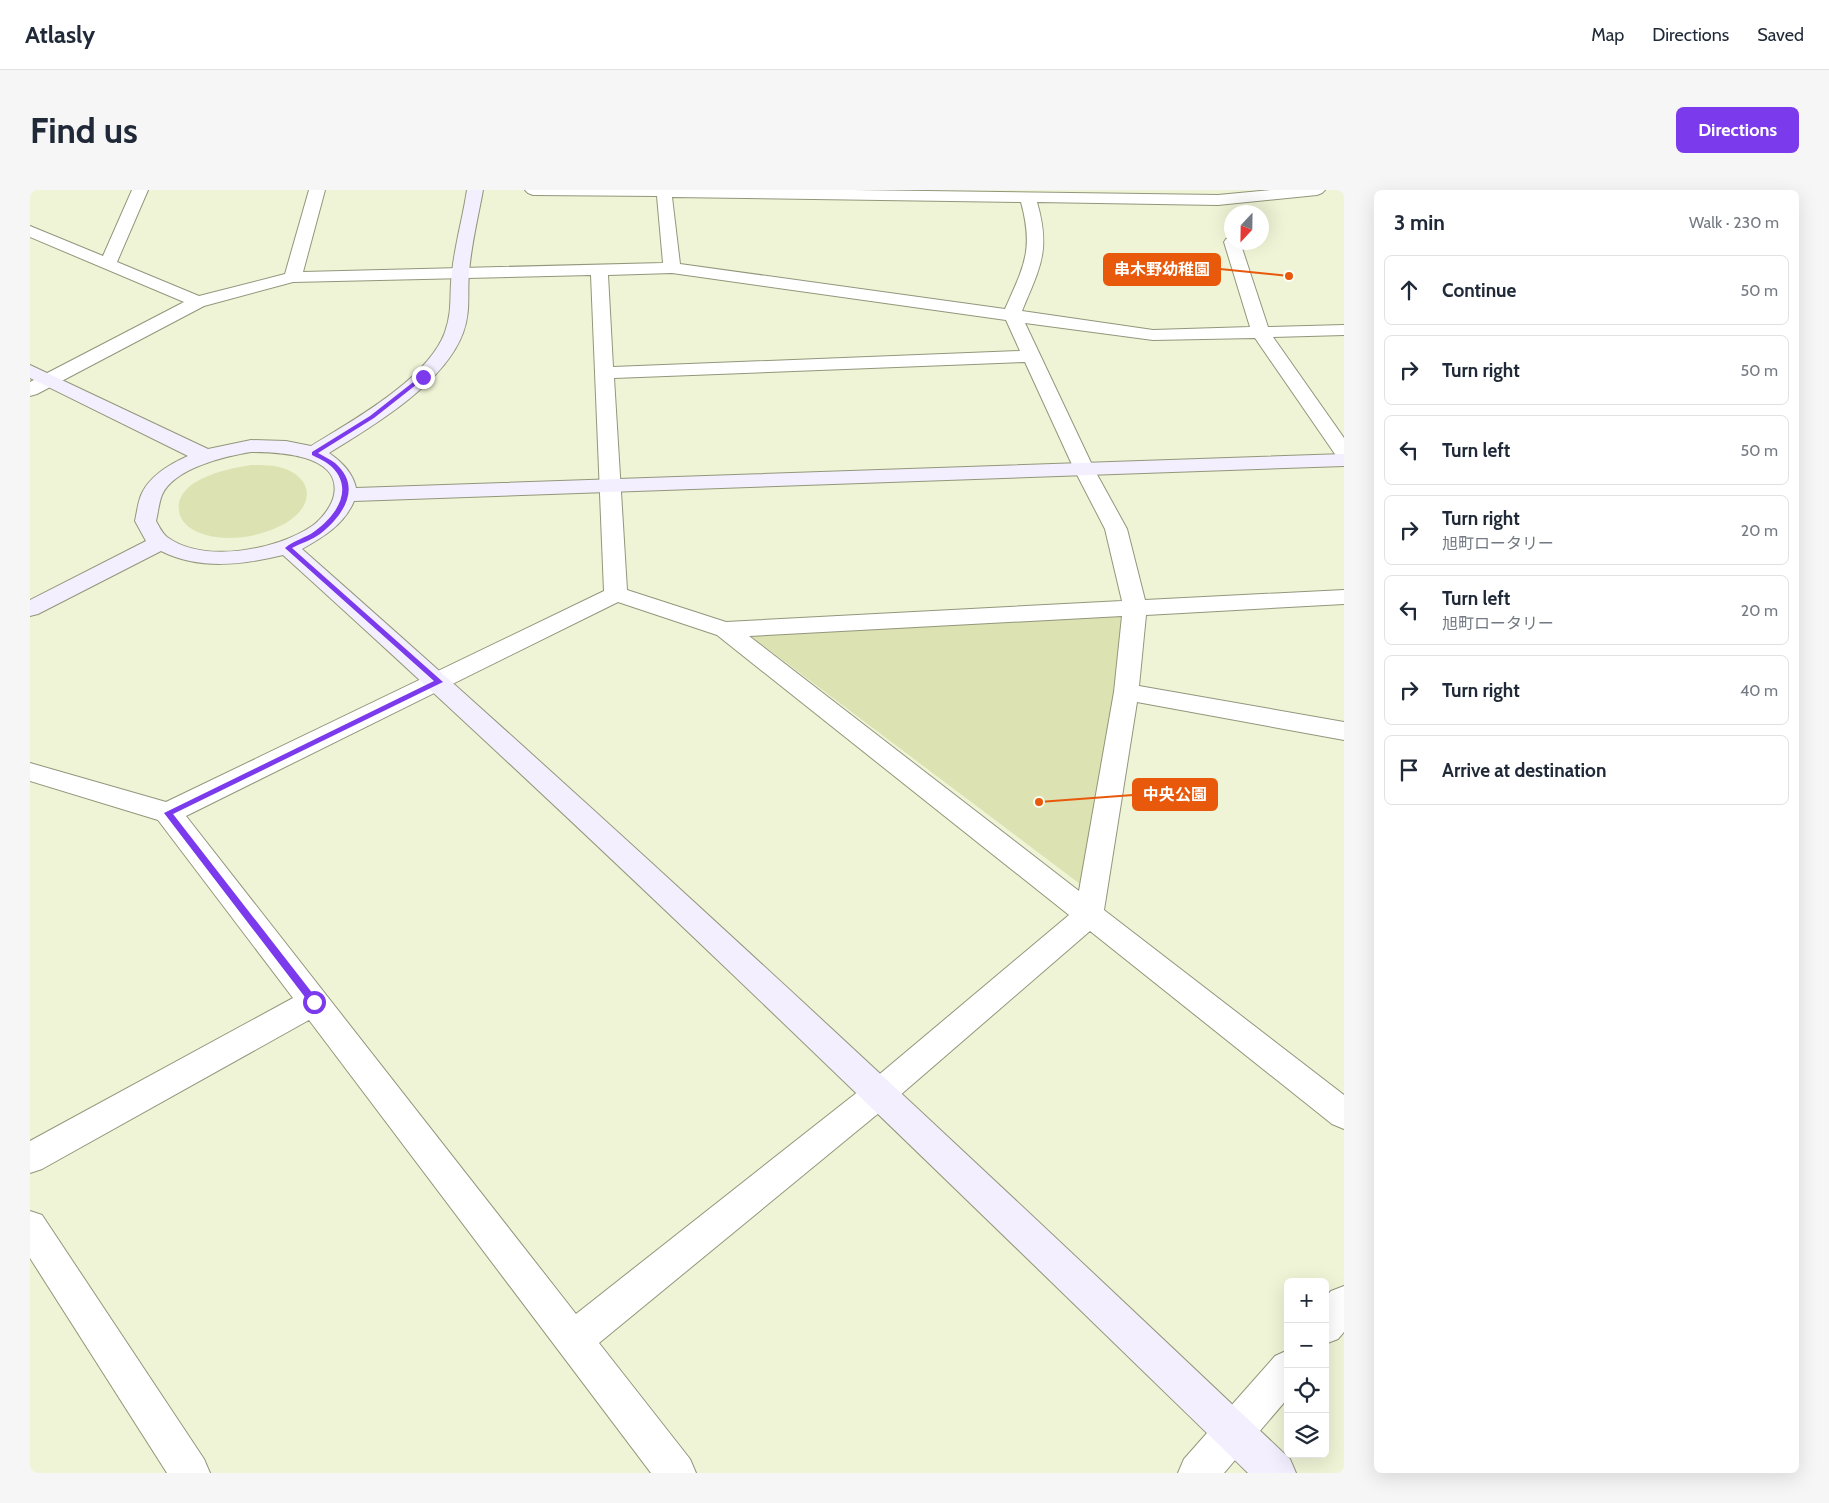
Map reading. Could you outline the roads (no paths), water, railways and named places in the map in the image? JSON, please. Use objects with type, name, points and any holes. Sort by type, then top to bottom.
[{"type":"street","points":[[107,265],[140,190]]},
{"type":"street","points":[[293,277],[317,190]]},
{"type":"street","points":[[314,453],[372,417],[423,377],[449,344],[460,312],[460,273],[476,190]]},
{"type":"street","points":[[533,190],[782,192],[1028,197],[1216,195],[1318,190]]},
{"type":"street","points":[[664,192],[672,268]]},
{"type":"street","points":[[1216,195],[1224,218]]},
{"type":"street","points":[[573,1340],[880,1093],[1090,915],[1126,692],[1135,608],[1116,530],[1084,469],[1012,314],[1034,262],[1036,226],[1028,197]]},
{"type":"street","points":[[30,231],[198,302]]},
{"type":"street","points":[[1235,250],[1261,333],[1344,453]]},
{"type":"street","points":[[30,390],[198,302],[293,277],[672,268],[1153,335],[1344,330]]},
{"type":"street","points":[[599,270],[616,594]]},
{"type":"street","points":[[604,373],[1031,356]]},
{"type":"street","points":[[30,371],[205,456]]},
{"type":"street","points":[[251,446],[288,447],[314,453],[333,464],[344,479],[346,496],[337,515],[324,527],[317,533],[288,548],[253,557],[217,559],[184,554],[159,543],[146,526],[144,507],[155,487],[176,470],[205,456],[251,446]]},
{"type":"street","points":[[346,496],[1344,460]]},
{"type":"street","points":[[30,609],[159,543]]},
{"type":"street","points":[[288,548],[439,682],[880,1093],[1276,1473]]},
{"type":"street","points":[[168,813],[616,594],[725,630],[1344,1114]]},
{"type":"street","points":[[725,630],[1344,597]]},
{"type":"street","points":[[1126,692],[1344,731]]},
{"type":"street","points":[[30,772],[168,813],[676,1473]]},
{"type":"street","points":[[30,1158],[314,1002]]},
{"type":"street","points":[[30,1227],[190,1473]]},
{"type":"street","points":[[1328,1323],[1344,1304]]},
{"type":"street","points":[[1198,1473],[1284,1374]]},
{"type":"place","name":"串木野幼稚園","points":[[1289,276]]},
{"type":"place","name":"中央公園","points":[[1039,802]]}]
